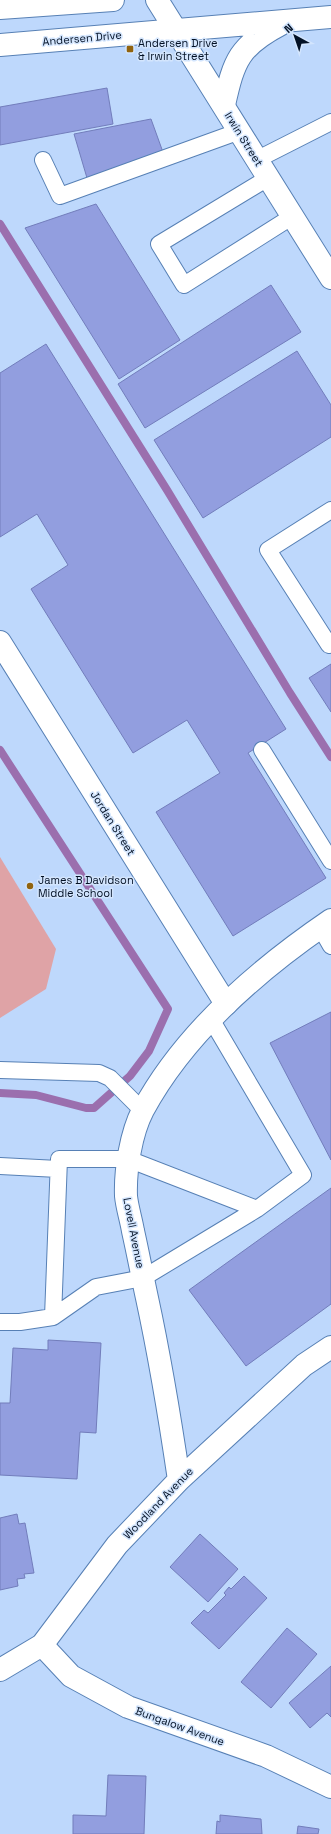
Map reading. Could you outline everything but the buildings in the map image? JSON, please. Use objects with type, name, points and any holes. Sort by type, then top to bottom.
[{"type":"street","points":[[0,8],[113,0]]},
{"type":"street","name":"Irwin Street","points":[[156,0],[177,30],[331,278]]},
{"type":"street","name":"Andersen Drive","points":[[0,45],[331,17]]},
{"type":"street","points":[[224,105],[231,72],[241,54],[259,35],[287,21]]},
{"type":"street","name":"Jordan Street","points":[[0,642],[226,1004]]},
{"type":"street","name":"Lovell Avenue","points":[[179,1480],[157,1344],[126,1196],[128,1159],[143,1111],[183,1051],[226,1004],[327,931]]},
{"type":"street","name":"Woodland Avenue","points":[[0,1670],[42,1645],[116,1546],[179,1480],[304,1365],[331,1347]]},
{"type":"street","name":"Bungalow Avenue","points":[[42,1645],[71,1676],[128,1707],[266,1756],[331,1787]]},
{"type":"lane","points":[[258,159],[331,122]]},
{"type":"lane","points":[[43,160],[60,196],[240,131]]},
{"type":"lane","points":[[268,178],[159,244],[184,285],[293,216]]},
{"type":"lane","points":[[329,645],[268,550],[331,510]]},
{"type":"lane","points":[[262,750],[331,861]]},
{"type":"lane","points":[[0,1322],[20,1322],[53,1317],[96,1287],[143,1278],[257,1209],[303,1175],[211,1019]]},
{"type":"lane","points":[[0,1070],[99,1073],[110,1078],[143,1111]]},
{"type":"lane","points":[[53,1317],[59,1159],[128,1159],[257,1209]]},
{"type":"lane","points":[[0,1166],[58,1169]]},
{"type":"shaded area","points":[[0,857],[56,949],[46,989],[0,1018]]},
{"type":"waterway","points":[[0,224],[167,490],[290,693],[331,757]]},
{"type":"waterway","points":[[0,750],[168,1009],[149,1051],[130,1076],[94,1108],[86,1108],[36,1095],[0,1093]]},
{"type":"place","name":"Andersen Drive & Irwin Street","points":[[130,49]]},
{"type":"place","name":"James B Davidson Middle School","points":[[30,886]]}]
